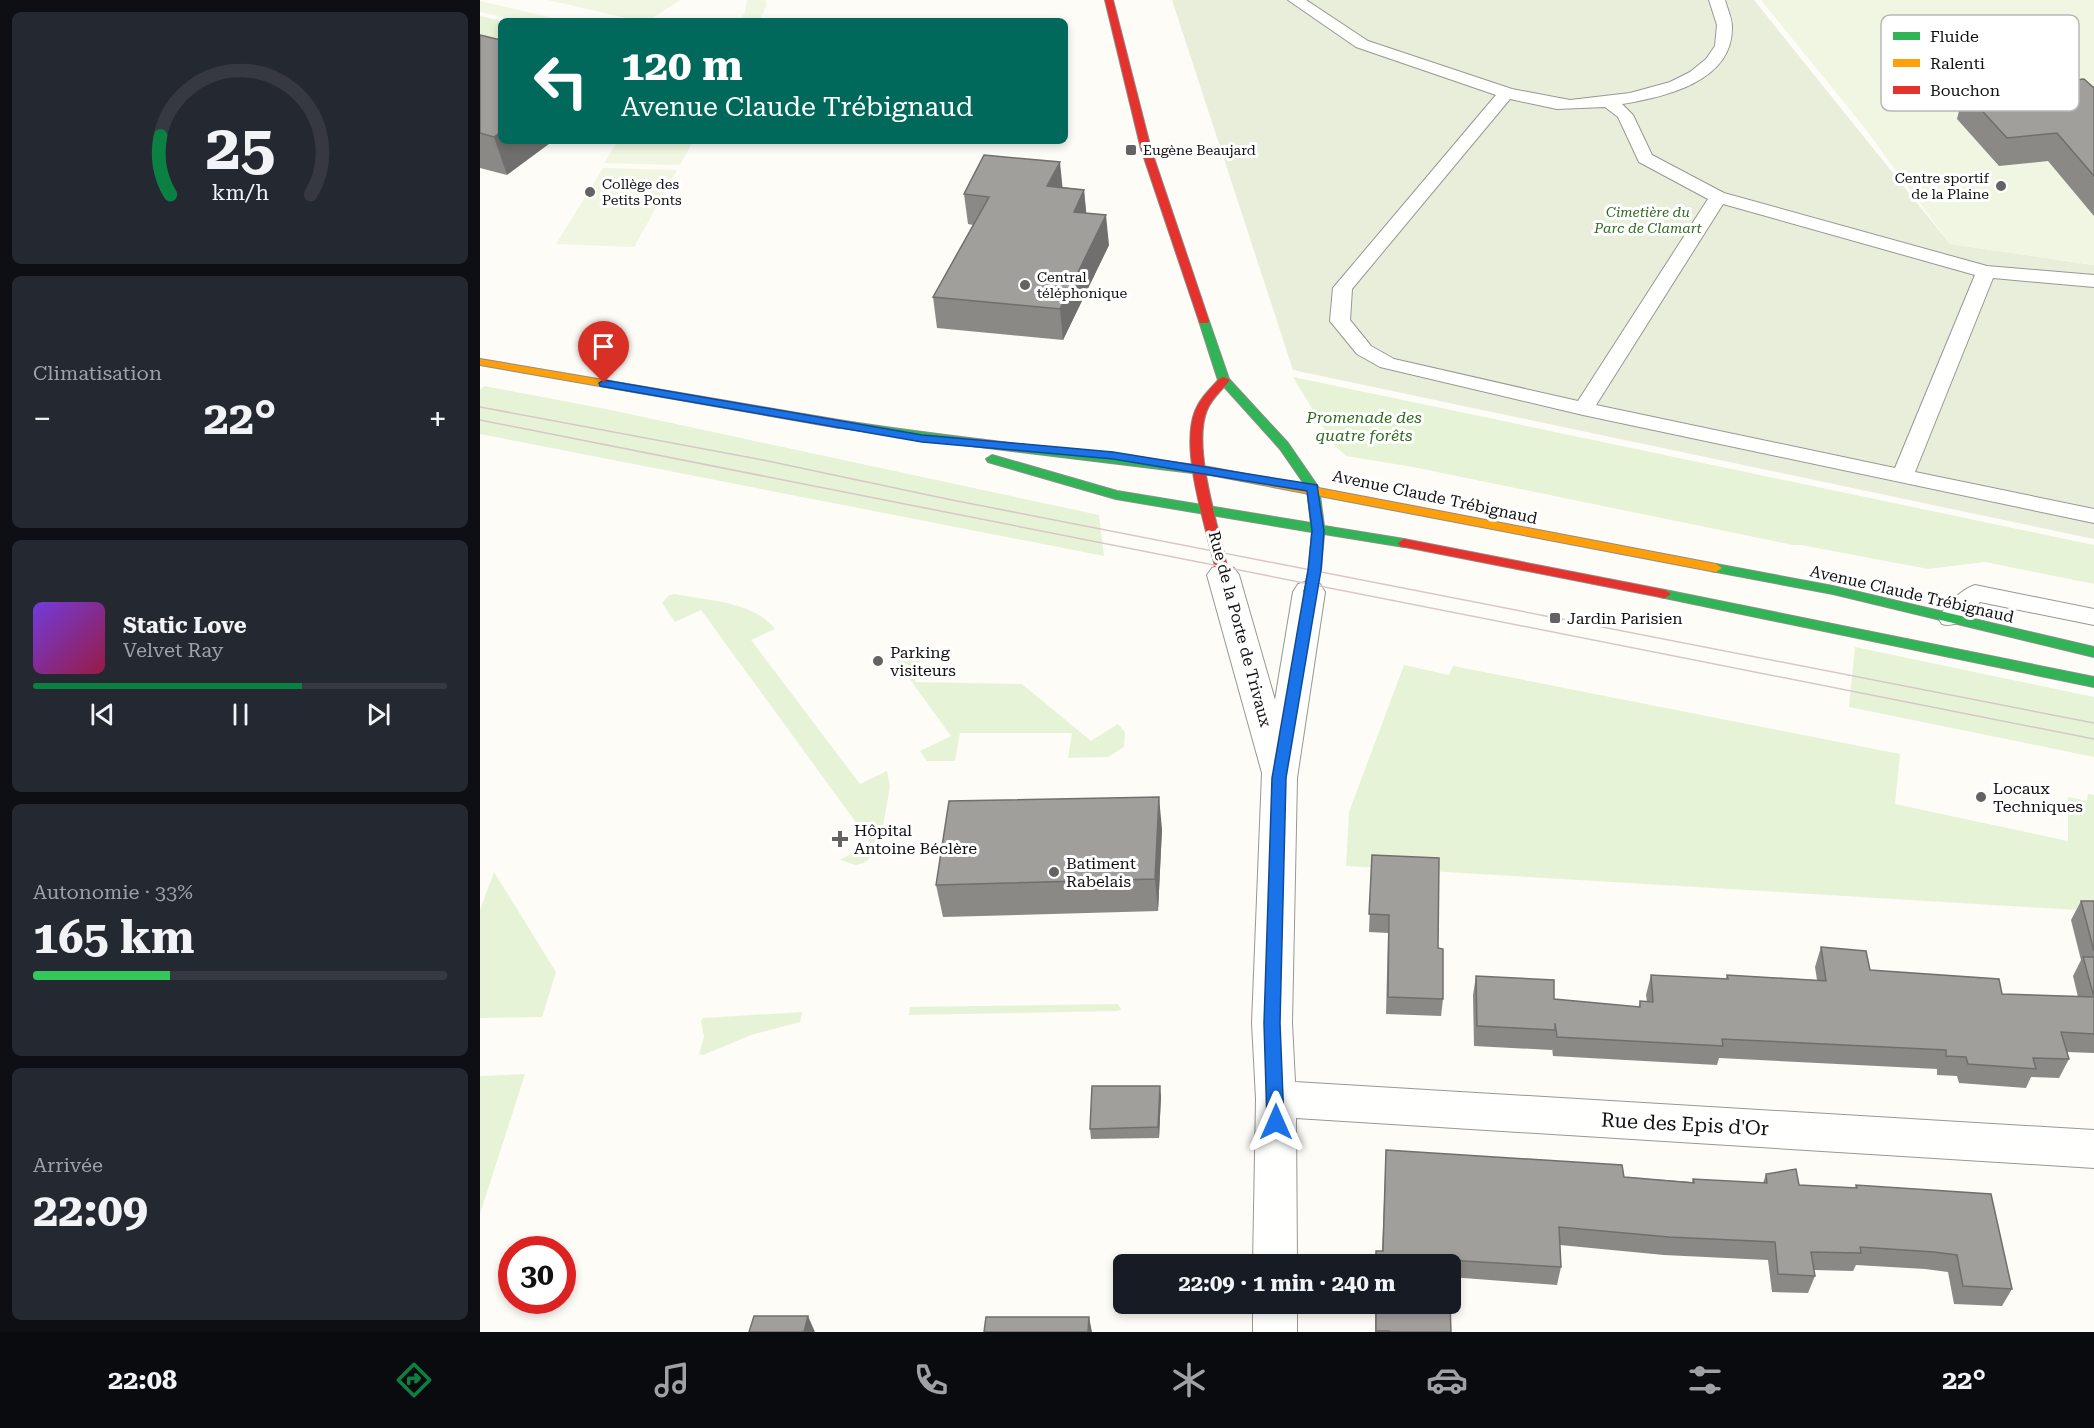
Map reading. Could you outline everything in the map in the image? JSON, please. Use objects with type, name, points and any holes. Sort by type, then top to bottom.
[{"type":"main road","name":"Rue de la Porte de Trivaux","points":[[1109,0],[1146,149],[1224,380],[1284,446],[1313,488],[1318,531],[1315,570],[1309,592]]},
{"type":"main road","name":"Avenue Claude Trébignaud","points":[[480,362],[922,438],[1113,456],[1313,488],[1538,535],[1833,590],[2094,652]]},
{"type":"main road","name":"Rue de la Porte de Trivaux","points":[[1223,574],[1209,511],[1197,431],[1200,413],[1224,380]]},
{"type":"main road","points":[[922,438],[1116,495],[1318,531],[1419,546],[1653,591],[2094,682]]},
{"type":"street","name":"Rue de la Porte de Trivaux","points":[[1223,574],[1279,778]]},
{"type":"street","name":"Rue de la Porte de Trivaux","points":[[1275,1254],[1276,1099],[1272,1023],[1279,778],[1309,592]]},
{"type":"street","name":"Rue des Epis d'Or","points":[[1276,1099],[2094,1149]]},
{"type":"street","points":[[1275,1314],[1275,1332]]},
{"type":"lane","points":[[1296,0],[1362,44],[1540,104],[1579,107],[1668,88],[1700,74],[1717,59],[1725,36],[1721,9],[1717,0]]},
{"type":"lane","points":[[1506,93],[1343,288],[1340,321],[1364,350],[1387,363],[1583,409],[2094,516]]},
{"type":"lane","points":[[1609,102],[1626,115],[1646,158],[1718,196],[1986,272],[2094,281]]},
{"type":"lane","points":[[1583,409],[1718,196]]},
{"type":"lane","points":[[1903,475],[1986,272]]},
{"type":"lane","points":[[1950,618],[1975,593],[2094,617]]},
{"type":"green space","points":[[548,0],[680,0],[653,18],[627,18]]},
{"type":"green space","points":[[747,0],[765,0],[767,5],[760,18],[741,18],[745,13]]},
{"type":"green space","name":"Cimetière du Parc de Clamart","points":[[1172,0],[1754,0],[1950,244],[2094,265],[2094,539],[1293,370]]},
{"type":"green space","name":"Centre sportif de la Plaine","points":[[1761,0],[2094,0],[2094,265],[1950,244],[1864,127]]},
{"type":"green space","points":[[480,1],[552,18],[507,18],[480,12]]},
{"type":"green space","points":[[480,16],[498,20],[498,41],[480,42]]},
{"type":"green space","points":[[616,144],[691,144],[680,165],[604,163]]},
{"type":"green space","points":[[603,168],[677,170],[634,247],[556,244]]},
{"type":"green space","name":"Promenade des quatre forêts","points":[[1293,377],[2094,545],[2094,584],[1985,562],[1928,569],[1793,545],[1413,467],[1346,456],[1334,445]]},
{"type":"green space","points":[[484,386],[611,410],[1099,515],[1104,556],[480,434],[480,390]]},
{"type":"green space","points":[[675,594],[742,607],[766,620],[775,629],[751,640],[860,784],[887,771],[890,786],[879,850],[864,863],[856,865],[840,860],[871,843],[701,610],[675,622],[662,603],[669,595]]},
{"type":"green space","points":[[1855,647],[2094,697],[2094,757],[1849,707]]},
{"type":"green space","points":[[893,656],[921,657],[915,682],[1022,684],[1091,741],[1118,724],[1125,732],[1124,747],[1108,757],[1068,758],[1072,733],[960,733],[955,761],[927,761],[920,751],[951,736]]},
{"type":"green space","points":[[1404,665],[1449,675],[1453,666],[1900,754],[1895,804],[2068,841],[2068,797],[2087,801],[2088,794],[2094,795],[2094,911],[1346,866],[1349,812]]},
{"type":"green space","points":[[494,872],[556,972],[542,1017],[480,1018],[480,910]]},
{"type":"green space","points":[[1118,1004],[1121,1009],[1118,1011],[909,1015],[910,1007]]},
{"type":"green space","points":[[802,1012],[800,1022],[751,1035],[703,1055],[699,1054],[704,1037],[701,1021],[703,1018]]},
{"type":"green space","points":[[525,1074],[480,1214],[480,1076]]},
{"type":"building","points":[[480,35],[498,39],[498,134],[494,137],[480,133]]},
{"type":"building","points":[[2084,79],[2094,87],[2094,176],[2057,133],[2007,138],[1982,111],[2079,111],[2079,80]]},
{"type":"building","name":"Central téléphonique","points":[[984,155],[1060,162],[1047,186],[1084,190],[1074,212],[1106,215],[1060,309],[933,297],[989,197],[964,194]]},
{"type":"building","points":[[1159,797],[1155,879],[936,885],[949,801]]},
{"type":"building","points":[[1372,855],[1439,858],[1438,948],[1443,949],[1443,999],[1388,997],[1389,915],[1369,914]]},
{"type":"building","points":[[2081,901],[2094,901],[2094,951]]},
{"type":"building","points":[[1821,947],[1866,951],[1870,970],[1999,979],[2002,994],[2094,997],[2094,1034],[2061,1032],[2069,1059],[2033,1058],[2036,1069],[1968,1064],[1966,1057],[1946,1056],[1946,1050],[1722,1039],[1723,1046],[1557,1037],[1555,1023],[1555,1030],[1477,1026],[1476,976],[1554,980],[1554,999],[1640,1007],[1640,1001],[1653,1002],[1651,975],[1728,979],[1727,975],[1826,981]]},
{"type":"building","points":[[2083,957],[2094,957],[2094,997]]},
{"type":"building","points":[[1092,1086],[1160,1086],[1158,1127],[1090,1129]]},
{"type":"building","points":[[1386,1150],[1622,1165],[1624,1177],[1694,1183],[1693,1179],[1767,1183],[1766,1174],[1796,1169],[1799,1185],[1857,1188],[1856,1185],[1991,1194],[2012,1289],[1963,1286],[1957,1255],[1860,1247],[1861,1253],[1811,1252],[1815,1276],[1778,1274],[1775,1242],[1669,1237],[1559,1227],[1561,1267],[1461,1261],[1461,1254],[1376,1254],[1376,1251],[1383,1251]]},
{"type":"building","points":[[1376,1314],[1450,1314],[1451,1332],[1376,1331]]},
{"type":"building","points":[[754,1316],[808,1316],[804,1332],[749,1332]]},
{"type":"building","points":[[986,1317],[1089,1317],[1088,1332],[984,1332]]},
{"type":"tram line","points":[[480,407],[763,460],[952,500],[2094,723]]},
{"type":"tram line","points":[[480,420],[2094,739]]},
{"type":"traffic: fast","points":[[1204,321],[1224,380],[1284,446],[1313,488],[1318,531],[1315,570],[1309,592]]},
{"type":"traffic: fast","points":[[839,424],[931,438],[1209,471]]},
{"type":"traffic: fast","points":[[992,459],[1116,495],[1404,543]]},
{"type":"traffic: fast","points":[[1716,568],[1833,590],[2094,652]]},
{"type":"traffic: fast","points":[[1665,594],[2094,682]]},
{"type":"traffic: slow","points":[[480,362],[839,424]]},
{"type":"traffic: slow","points":[[1209,471],[1716,568]]},
{"type":"traffic: jam","points":[[1109,0],[1146,149],[1204,321]]},
{"type":"traffic: jam","points":[[1223,575],[1200,472],[1197,431],[1202,409],[1224,380]]},
{"type":"traffic: jam","points":[[1404,543],[1665,594]]},
{"type":"place","name":"Eugène Beaujard","points":[[1131,150]]},
{"type":"place","name":"Centre sportif de la Plaine","points":[[2001,186]]},
{"type":"place","name":"Collège des Petits Ponts","points":[[590,192]]},
{"type":"place","name":"Central téléphonique","points":[[1025,285]]},
{"type":"place","name":"Jardin Parisien","points":[[1555,618]]},
{"type":"place","name":"Parking visiteurs","points":[[878,661]]},
{"type":"place","name":"Locaux Techniques","points":[[1981,797]]},
{"type":"place","name":"Hôpital Antoine Béclère","points":[[840,839]]},
{"type":"place","name":"Batiment Rabelais","points":[[1054,872]]},
{"type":"route","points":[[604,383],[922,438],[1113,456],[1313,488],[1318,531],[1315,570],[1309,592],[1279,778],[1272,1023],[1276,1122]]}]
